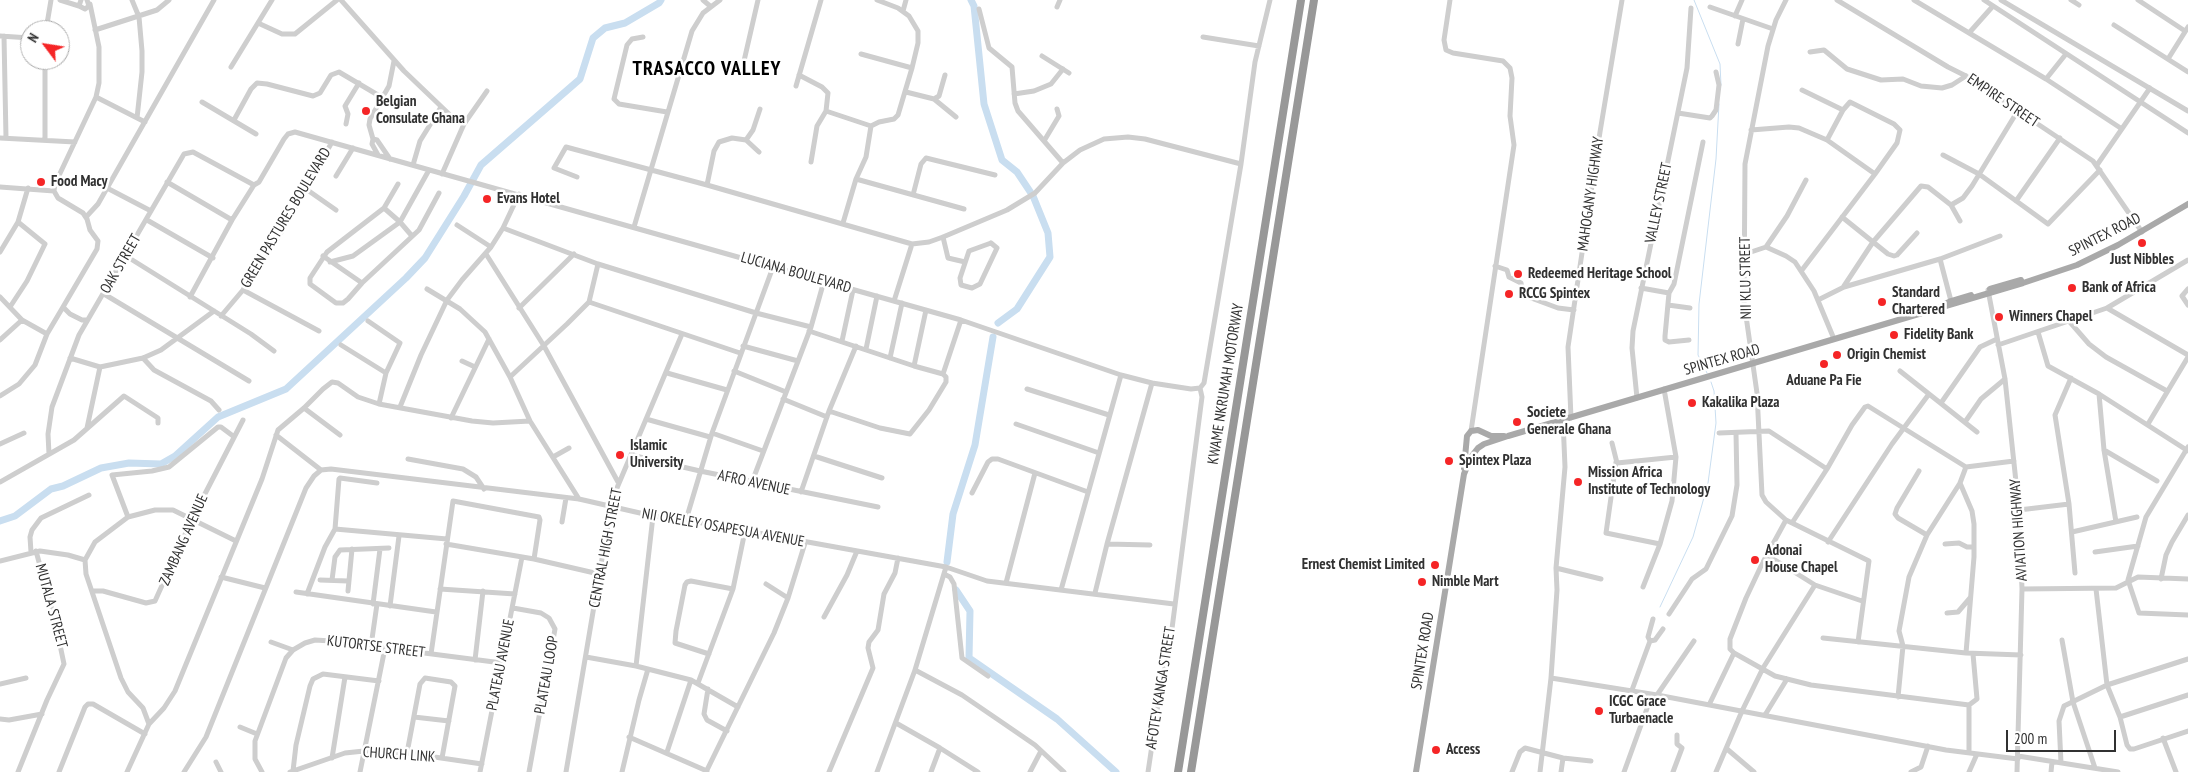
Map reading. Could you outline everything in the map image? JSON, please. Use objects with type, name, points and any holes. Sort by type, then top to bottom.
[{"type":"highway","name":"KWAME NKRUMAH MOTORWAY","points":[[1178,772],[1301,0]]},
{"type":"highway","name":"KWAME NKRUMAH MOTORWAY","points":[[1191,772],[1314,0]]},
{"type":"main road","name":"SPINTEX ROAD","points":[[1484,444],[1942,306],[1952,305],[2023,279],[2030,280],[2077,265],[2142,232],[2188,204]]},
{"type":"main road","name":"SPINTEX ROAD","points":[[1942,306],[1951,301],[1988,292]]},
{"type":"main road","points":[[1478,430],[1484,434],[1484,444],[1478,448],[1470,447],[1467,436],[1471,431],[1478,430]]},
{"type":"main road","name":"SPINTEX ROAD","points":[[1484,434],[1508,436]]},
{"type":"main road","name":"SPINTEX ROAD","points":[[1416,772],[1468,444]]},
{"type":"main road","name":"SPINTEX ROAD","points":[[1464,474],[1471,457],[1478,448]]},
{"type":"street","points":[[48,20],[52,0]]},
{"type":"street","points":[[60,0],[80,2],[95,28]]},
{"type":"street","points":[[132,0],[139,17],[142,72],[137,118]]},
{"type":"street","points":[[161,8],[162,0]]},
{"type":"street","points":[[95,28],[139,17],[161,8],[169,0]]},
{"type":"street","points":[[86,217],[93,212],[214,0]]},
{"type":"street","points":[[231,67],[272,0]]},
{"type":"street","points":[[258,23],[282,34],[295,34],[336,0]]},
{"type":"street","points":[[341,0],[394,61],[449,114]]},
{"type":"street","points":[[703,0],[710,6]]},
{"type":"street","points":[[634,227],[692,31],[699,18],[710,6],[720,0]]},
{"type":"street","points":[[740,74],[758,0]]},
{"type":"street","points":[[796,86],[821,0]]},
{"type":"street","points":[[843,223],[856,179],[866,157],[871,126],[876,122],[896,118],[906,92],[918,43],[918,32],[914,22],[903,11],[877,0]]},
{"type":"street","points":[[903,11],[906,0]]},
{"type":"street","points":[[1057,7],[1060,0]]},
{"type":"street","name":"AFOTEY KANGA STREET","points":[[1148,772],[1161,685],[1170,644],[1202,397],[1200,388],[1204,383],[1241,164],[1252,76],[1270,0]]},
{"type":"street","points":[[1450,0],[1444,40],[1446,50],[1453,53],[1503,61],[1512,71],[1510,116],[1514,145],[1471,431]]},
{"type":"street","name":"MAHOGANY HIGHWAY","points":[[1540,772],[1551,678],[1557,590],[1556,568],[1565,467],[1567,359],[1595,161],[1622,0]]},
{"type":"street","points":[[1735,16],[1742,0]]},
{"type":"street","name":"NII KLU STREET","points":[[1786,0],[1773,28],[1765,56],[1745,164],[1744,302],[1757,392],[1762,496],[1786,520],[1867,560],[1870,564],[1862,602]]},
{"type":"street","name":"EMPIRE STREET","points":[[1838,0],[1845,2],[1948,67],[1966,76],[2017,112],[2060,138],[2099,167],[2142,232]]},
{"type":"street","points":[[1914,0],[2046,78],[2122,129]]},
{"type":"street","points":[[1984,0],[2188,133]]},
{"type":"street","points":[[2001,0],[2188,111]]},
{"type":"street","points":[[2071,0],[2079,6]]},
{"type":"street","points":[[2138,0],[2186,29],[2168,59]]},
{"type":"street","points":[[2148,6],[2152,0]]},
{"type":"street","points":[[85,9],[88,1]]},
{"type":"street","points":[[0,396],[19,384],[35,365],[47,334],[97,248],[98,241],[90,230],[86,217],[58,198],[54,192],[55,184],[96,97],[99,83],[100,62],[95,28],[88,1]]},
{"type":"street","points":[[1969,33],[1993,6]]},
{"type":"street","points":[[1710,7],[1773,28]]},
{"type":"street","name":"VALLEY STREET","points":[[1637,398],[1632,348],[1641,288],[1678,113],[1689,51],[1691,8]]},
{"type":"street","points":[[979,9],[989,48],[1012,67],[1014,94],[1018,111],[1063,163]]},
{"type":"street","points":[[1738,44],[1743,19]]},
{"type":"street","points":[[2114,25],[2188,72]]},
{"type":"street","points":[[20,37],[2,36],[3,138],[75,142]]},
{"type":"street","points":[[643,37],[632,39],[627,45],[614,100],[619,104],[667,112]]},
{"type":"street","points":[[1203,37],[1259,46]]},
{"type":"street","points":[[1810,52],[1827,51],[1847,69],[1881,80],[1903,79],[1921,86],[1942,88],[1952,86],[1966,76]]},
{"type":"street","points":[[861,54],[912,68]]},
{"type":"street","points":[[2046,78],[2066,54]]},
{"type":"street","points":[[1042,56],[1070,73]]},
{"type":"street","points":[[378,155],[372,144],[370,119],[390,86],[394,72],[394,61]]},
{"type":"street","points":[[1014,94],[1034,91],[1051,84],[1063,69]]},
{"type":"street","points":[[45,70],[45,140]]},
{"type":"street","points":[[394,72],[404,71]]},
{"type":"street","points":[[1678,113],[1710,118],[1712,116],[1716,110],[1719,85],[1716,72]]},
{"type":"street","points":[[234,120],[251,89],[257,83],[267,84],[309,97],[320,93],[334,73],[344,74],[383,98]]},
{"type":"street","points":[[799,75],[827,91],[826,111],[817,126],[811,162]]},
{"type":"street","points":[[934,98],[939,96],[945,75]]},
{"type":"street","points":[[346,124],[348,114],[345,106],[358,83]]},
{"type":"street","points":[[1943,155],[1979,174],[2048,224],[2099,167],[2150,88]]},
{"type":"street","points":[[1802,90],[1843,110]]},
{"type":"street","points":[[442,174],[464,124],[487,91]]},
{"type":"street","points":[[906,92],[934,98],[956,117]]},
{"type":"street","points":[[96,97],[145,122]]},
{"type":"street","points":[[202,102],[256,134]]},
{"type":"street","points":[[1802,270],[1897,143],[1900,130],[1894,124],[1850,102],[1843,110],[1827,140]]},
{"type":"street","points":[[412,165],[420,141],[441,107]]},
{"type":"street","points":[[746,140],[753,130],[760,109]]},
{"type":"street","points":[[1044,141],[1059,116],[1057,109]]},
{"type":"street","points":[[826,111],[871,126]]},
{"type":"street","points":[[1950,205],[1963,198],[2017,112]]},
{"type":"street","points":[[1751,130],[1794,127],[1827,140],[1875,174]]},
{"type":"street","name":"LUCIANA BOULEVARD","points":[[254,185],[258,182],[288,134],[295,132],[980,325],[1122,375],[1152,383],[1191,389],[1200,388]]},
{"type":"street","points":[[577,177],[554,168],[566,147],[843,223],[912,244],[929,242],[943,237],[1007,210],[1035,193],[1063,163],[1091,144],[1104,140],[1128,137],[1167,144],[1241,164]]},
{"type":"street","points":[[373,138],[377,140],[390,159]]},
{"type":"street","points":[[707,185],[714,151],[719,142],[732,138],[746,140],[759,152]]},
{"type":"street","points":[[2016,201],[2060,138]]},
{"type":"street","name":"GREEN PASTURES BOULEVARD","points":[[221,316],[243,290],[279,236],[332,142]]},
{"type":"street","points":[[1689,340],[1670,342],[1665,340],[1669,293],[1674,284],[1703,142]]},
{"type":"street","points":[[336,176],[353,148]]},
{"type":"street","name":"OAK STREET","points":[[49,454],[48,434],[52,407],[70,358],[87,320],[104,294],[182,157],[190,151],[254,185]]},
{"type":"street","points":[[914,195],[921,164],[926,158],[995,175]]},
{"type":"street","points":[[330,262],[353,256],[400,222],[429,170]]},
{"type":"street","points":[[856,179],[964,209]]},
{"type":"street","points":[[1745,254],[1766,247],[1787,216],[1806,180]]},
{"type":"street","points":[[167,182],[232,220]]},
{"type":"street","points":[[398,184],[384,208],[323,256],[310,278],[310,284],[336,303],[345,302],[362,283],[412,236],[423,223],[439,193]]},
{"type":"street","points":[[190,297],[232,220],[254,185]]},
{"type":"street","points":[[1844,287],[1873,242],[1921,186],[1928,187],[1950,205],[1960,221]]},
{"type":"street","points":[[0,187],[28,188],[54,192]]},
{"type":"street","points":[[0,252],[18,222],[28,188]]},
{"type":"street","points":[[107,188],[151,211]]},
{"type":"street","points":[[306,189],[336,210]]},
{"type":"street","points":[[400,407],[421,355],[447,300],[486,254],[504,228],[519,194]]},
{"type":"street","points":[[384,208],[394,215],[412,236]]},
{"type":"street","points":[[394,215],[405,210]]},
{"type":"street","points":[[1842,217],[1888,254],[1894,256],[1917,233]]},
{"type":"street","points":[[147,220],[212,258]]},
{"type":"street","points":[[10,307],[27,281],[45,244],[18,222]]},
{"type":"street","points":[[457,225],[491,247]]},
{"type":"street","points":[[504,228],[598,264],[810,329],[890,358],[943,374],[946,377],[946,382],[930,410],[910,434],[880,428],[829,410]]},
{"type":"street","points":[[1818,300],[1844,287],[1940,259],[2000,236]]},
{"type":"street","points":[[943,237],[948,258],[965,262]]},
{"type":"street","points":[[991,243],[996,246],[990,265],[976,288],[966,287],[960,282],[965,262],[969,251],[973,248],[991,243]]},
{"type":"street","points":[[894,301],[912,244]]},
{"type":"street","points":[[1766,247],[1786,256],[1802,270],[1818,300],[1834,339]]},
{"type":"street","points":[[486,254],[544,346],[618,482]]},
{"type":"street","points":[[519,308],[574,254]]},
{"type":"street","points":[[126,256],[274,351]]},
{"type":"street","points":[[323,256],[362,283]]},
{"type":"street","points":[[1940,259],[1951,301]]},
{"type":"street","points":[[1941,403],[1980,347],[2038,332],[2107,308],[2188,260]]},
{"type":"street","points":[[510,377],[588,302],[598,264]]},
{"type":"street","points":[[686,520],[711,435],[773,266]]},
{"type":"street","points":[[1495,266],[1507,270],[1509,277],[1521,283],[1523,295],[1558,308],[1574,310]]},
{"type":"street","points":[[752,482],[810,329],[824,281]]},
{"type":"street","points":[[1641,288],[1669,293]]},
{"type":"street","points":[[427,289],[447,300],[478,324],[489,339],[510,377],[530,421],[579,499]]},
{"type":"street","points":[[2188,289],[2182,296],[2188,305]]},
{"type":"street","points":[[243,290],[319,331]]},
{"type":"street","points":[[842,341],[853,290]]},
{"type":"street","name":"AVIATION HIGHWAY","points":[[1988,292],[2004,379],[2019,510],[2022,589],[2017,772]]},
{"type":"street","points":[[104,294],[249,381]]},
{"type":"street","points":[[866,349],[877,296]]},
{"type":"street","points":[[0,297],[22,320],[47,334]]},
{"type":"street","points":[[588,302],[740,353]]},
{"type":"street","points":[[890,358],[902,303]]},
{"type":"street","points":[[1668,305],[1690,308]]},
{"type":"street","points":[[63,307],[70,314],[82,320],[87,320]]},
{"type":"street","points":[[2107,308],[2188,356],[2148,424]]},
{"type":"street","points":[[914,366],[926,310]]},
{"type":"street","points":[[70,358],[100,367],[144,358],[178,339],[214,311]]},
{"type":"street","points":[[0,340],[22,320]]},
{"type":"street","points":[[943,374],[961,320]]},
{"type":"street","points":[[368,321],[399,342],[386,373],[378,404]]},
{"type":"street","points":[[2069,321],[2090,344],[2106,356],[2167,391]]},
{"type":"street","points":[[2038,332],[2047,365],[2099,394],[2187,449],[2146,516],[2128,580],[2139,613],[2188,615]]},
{"type":"street","name":"CENTRAL HIGH STREET","points":[[566,772],[599,574],[618,482],[667,373],[682,334]]},
{"type":"street","points":[[451,418],[489,339]]},
{"type":"street","points":[[341,345],[386,373]]},
{"type":"street","points":[[743,346],[798,361]]},
{"type":"street","points":[[801,492],[829,410],[856,346]]},
{"type":"street","points":[[144,358],[154,370],[211,402],[219,410]]},
{"type":"street","points":[[462,361],[475,367]]},
{"type":"street","points":[[87,428],[100,367]]},
{"type":"street","points":[[734,371],[786,392]]},
{"type":"street","points":[[1900,371],[1977,432]]},
{"type":"street","points":[[667,373],[727,390]]},
{"type":"street","points":[[1061,590],[1109,415],[1122,375]]},
{"type":"street","points":[[2071,378],[2055,414],[2069,504],[2076,573]]},
{"type":"street","points":[[1965,422],[1981,399],[2004,379]]},
{"type":"street","points":[[127,772],[149,724],[164,708],[175,691],[267,468],[276,435],[282,424],[304,408],[332,382],[338,383],[358,397],[378,404],[451,418],[493,423],[530,421]]},
{"type":"street","points":[[1095,593],[1106,544],[1152,383]]},
{"type":"street","points":[[1027,389],[1109,415]]},
{"type":"street","points":[[1643,587],[1660,544],[1672,501],[1676,458],[1664,389]]},
{"type":"street","points":[[1828,542],[1892,444],[1929,394]]},
{"type":"street","points":[[2099,394],[2104,450],[2116,522]]},
{"type":"street","points":[[0,482],[74,440],[124,396],[158,418],[158,424]]},
{"type":"street","points":[[783,399],[827,417]]},
{"type":"street","points":[[1792,523],[1865,406],[1868,406],[1966,467],[2014,461]]},
{"type":"street","points":[[304,408],[340,435]]},
{"type":"street","points":[[646,419],[711,435],[763,451]]},
{"type":"street","name":"ZAMBANG AVENUE","points":[[92,591],[103,591],[152,603],[162,589],[192,520],[233,436],[243,420]]},
{"type":"street","points":[[1016,424],[1099,453]]},
{"type":"street","points":[[128,517],[112,475],[168,468],[218,427],[221,427],[233,436]]},
{"type":"street","points":[[1718,432],[1759,431],[1774,433],[1827,469]]},
{"type":"street","points":[[0,444],[24,433]]},
{"type":"street","points":[[1669,614],[1692,580],[1706,569],[1732,516],[1737,485],[1736,433]]},
{"type":"street","points":[[184,772],[206,736],[306,488],[314,476],[321,470],[276,435]]},
{"type":"street","points":[[1612,442],[1616,462],[1606,533],[1660,544]]},
{"type":"street","points":[[553,457],[569,448]]},
{"type":"street","points":[[2104,450],[2157,481]]},
{"type":"street","name":"AFRO AVENUE","points":[[631,455],[878,507]]},
{"type":"street","points":[[814,456],[882,478]]},
{"type":"street","points":[[408,458],[463,468],[476,476],[484,489]]},
{"type":"street","points":[[1616,462],[1619,464],[1676,458]]},
{"type":"street","points":[[972,493],[988,462],[992,459],[998,459],[1088,492]]},
{"type":"street","points":[[1898,697],[1903,646],[1899,631],[1909,577],[1927,535],[1960,484],[1966,467]]},
{"type":"street","name":"NII OKELEY OSAPESUA AVENUE","points":[[321,470],[579,499],[653,516],[686,520],[946,567],[987,581],[1174,604]]},
{"type":"street","points":[[1919,471],[1896,508],[1895,514],[1898,518],[1927,535]]},
{"type":"street","points":[[1006,583],[1035,473]]},
{"type":"street","points":[[306,594],[334,529],[338,479],[377,483]]},
{"type":"street","points":[[1960,484],[1972,511],[1974,546],[1966,653]]},
{"type":"street","points":[[34,551],[30,537],[32,530],[41,518],[89,495]]},
{"type":"street","points":[[562,522],[566,498]]},
{"type":"street","points":[[430,654],[452,504],[455,500],[536,515],[540,520],[534,559]]},
{"type":"street","points":[[2019,510],[2069,504]]},
{"type":"street","points":[[149,724],[143,708],[124,687],[86,574],[85,560],[95,542],[128,517],[169,509],[236,541]]},
{"type":"street","points":[[2161,579],[2166,555],[2188,515]]},
{"type":"street","points":[[636,666],[653,516]]},
{"type":"street","points":[[2072,532],[2137,517]]},
{"type":"street","points":[[1786,520],[1766,555],[1730,639],[1729,645],[1734,654],[1764,668],[1775,676],[1811,685],[1969,705],[1977,699],[1973,654]]},
{"type":"street","points":[[334,529],[446,541],[599,574]]},
{"type":"street","points":[[698,683],[733,589],[745,531]]},
{"type":"street","points":[[390,606],[399,536]]},
{"type":"street","points":[[629,737],[707,771],[774,633],[788,598],[805,543]]},
{"type":"street","points":[[1945,544],[1959,543],[1967,547],[1974,546]]},
{"type":"street","points":[[1106,544],[1150,546]]},
{"type":"street","points":[[2095,552],[2138,546]]},
{"type":"street","points":[[332,580],[335,557],[340,550],[389,548]]},
{"type":"street","points":[[371,646],[380,549]]},
{"type":"street","points":[[348,591],[352,550]]},
{"type":"street","points":[[0,556],[0,561],[34,551],[68,555],[85,560]]},
{"type":"street","name":"MUTALA STREET","points":[[18,772],[62,671],[64,656],[34,551]]},
{"type":"street","points":[[824,617],[848,575],[857,551]]},
{"type":"street","points":[[1766,555],[1815,585],[1862,602],[1858,642]]},
{"type":"street","name":"PLATEAU AVENUE","points":[[480,772],[522,558]]},
{"type":"street","points":[[829,772],[873,668],[873,659],[868,648],[869,642],[878,630],[884,594],[895,573],[898,558]]},
{"type":"street","points":[[877,772],[915,670],[946,567]]},
{"type":"street","points":[[1556,568],[1601,579]]},
{"type":"street","points":[[944,574],[950,577],[954,584],[962,658],[988,676]]},
{"type":"street","points":[[221,577],[265,588]]},
{"type":"street","points":[[2022,589],[2121,587],[2128,580],[2138,577],[2188,579]]},
{"type":"street","points":[[320,580],[348,581]]},
{"type":"street","points":[[709,654],[675,643],[686,584],[691,582],[733,589]]},
{"type":"street","points":[[766,584],[788,598]]},
{"type":"street","points":[[1716,772],[1742,711],[1764,668],[1815,585]]},
{"type":"street","points":[[440,589],[515,594]]},
{"type":"street","points":[[2096,589],[2107,685],[2130,748],[2134,749],[2188,731]]},
{"type":"street","points":[[475,660],[483,591]]},
{"type":"street","points":[[296,592],[436,612]]},
{"type":"street","points":[[1947,613],[1958,612],[1971,598]]},
{"type":"street","name":"PLATEAU LOOP","points":[[513,608],[541,613],[549,618],[555,629],[529,772]]},
{"type":"street","points":[[1632,690],[1650,640],[1648,637],[1654,619]]},
{"type":"street","points":[[1650,640],[1655,640],[1663,628]]},
{"type":"street","points":[[1823,638],[1973,654],[2021,655]]},
{"type":"street","name":"KUTORTSE STREET","points":[[293,650],[314,640],[502,663]]},
{"type":"street","points":[[2062,640],[2073,702],[2095,768]]},
{"type":"street","points":[[1624,772],[1650,703],[1694,641]]},
{"type":"street","points":[[262,772],[255,759],[254,749],[257,734],[279,672],[286,658],[293,650],[271,642]]},
{"type":"street","points":[[360,772],[385,648]]},
{"type":"street","points":[[1709,705],[1734,654]]},
{"type":"street","points":[[586,657],[636,666],[691,680],[738,707]]},
{"type":"street","points":[[2062,763],[2058,721],[2064,706],[2107,685],[2188,659]]},
{"type":"street","points":[[622,772],[629,737],[648,669]]},
{"type":"street","points":[[915,670],[962,695],[1035,745],[1064,772]]},
{"type":"street","points":[[291,771],[313,678],[323,674],[379,681]]},
{"type":"street","points":[[332,758],[345,677]]},
{"type":"street","points":[[0,684],[26,678]]},
{"type":"street","points":[[407,752],[420,684],[425,678],[451,682],[455,686],[442,758]]},
{"type":"street","points":[[1551,678],[1632,690],[1969,753],[2062,763],[2118,772]]},
{"type":"street","points":[[1764,715],[1787,679]]},
{"type":"street","points":[[667,752],[691,680]]},
{"type":"street","points":[[708,689],[704,714],[707,720],[726,731]]},
{"type":"street","points":[[1644,693],[1650,703]]},
{"type":"street","points":[[2120,717],[2188,695]]},
{"type":"street","points":[[59,772],[85,707],[88,704],[93,704],[145,734]]},
{"type":"street","points":[[1969,705],[1969,753]]},
{"type":"street","points":[[0,719],[9,720],[42,714]]},
{"type":"street","points":[[414,717],[449,721]]},
{"type":"street","points":[[896,723],[978,772]]},
{"type":"street","points":[[240,727],[257,734]]},
{"type":"street","points":[[1673,772],[1682,748],[1677,744],[1677,735]]},
{"type":"street","points":[[2164,738],[2176,772]]},
{"type":"street","points":[[1911,772],[1924,762],[1928,746]]},
{"type":"street","points":[[931,772],[940,748]]},
{"type":"street","points":[[1512,772],[1523,749],[1534,749],[1543,754],[1591,761]]},
{"type":"street","points":[[1727,749],[1754,772]]},
{"type":"street","name":"CHURCH LINK","points":[[291,771],[345,753],[364,751],[407,752],[482,764]]},
{"type":"street","points":[[1030,772],[1040,751]]},
{"type":"street","points":[[1969,772],[1977,754]]},
{"type":"street","points":[[1561,772],[1563,758]]},
{"type":"street","points":[[216,762],[221,772]]},
{"type":"street","points":[[2051,772],[2052,762]]},
{"type":"waterway","points":[[0,521],[15,516],[51,489],[63,486],[101,468],[129,463],[161,464],[175,456],[218,417],[286,389],[406,278],[425,258],[481,165],[580,79],[593,38],[605,28],[625,23],[661,0]]},
{"type":"waterway","points":[[971,0],[974,6],[984,104],[1002,160],[1017,172],[1033,196],[1048,233],[1050,257],[1017,309],[998,323]]},
{"type":"waterway","points":[[1694,0],[1720,64],[1721,85]]},
{"type":"waterway","points":[[1707,373],[1698,355],[1699,304],[1716,159],[1719,104]]},
{"type":"waterway","points":[[947,562],[953,514],[975,445],[993,337]]},
{"type":"waterway","points":[[1660,607],[1693,537],[1708,483],[1716,423],[1714,391],[1711,382]]},
{"type":"waterway","points":[[956,590],[970,611],[969,658],[1057,719],[1116,772]]},
{"type":"place","name":"Belgian Consulate Ghana","points":[[366,111]]},
{"type":"place","name":"Food Macy","points":[[41,182]]},
{"type":"place","name":"Evans Hotel","points":[[487,199]]},
{"type":"place","name":"Just Nibbles","points":[[2142,243]]},
{"type":"place","name":"Redeemed Heritage School","points":[[1518,274]]},
{"type":"place","name":"Bank of Africa","points":[[2072,288]]},
{"type":"place","name":"RCCG Spintex","points":[[1509,294]]},
{"type":"place","name":"Standard Chartered","points":[[1882,302]]},
{"type":"place","name":"Winners Chapel","points":[[1999,317]]},
{"type":"place","name":"Fidelity Bank","points":[[1894,335]]},
{"type":"place","name":"Origin Chemist","points":[[1837,355]]},
{"type":"place","name":"Aduane Pa Fie","points":[[1824,364]]},
{"type":"place","name":"Kakalika Plaza","points":[[1692,403]]},
{"type":"place","name":"Societe Generale Ghana","points":[[1517,422]]},
{"type":"place","name":"Islamic University","points":[[620,455]]},
{"type":"place","name":"Spintex Plaza","points":[[1449,461]]},
{"type":"place","name":"Mission Africa Institute of Technology","points":[[1578,482]]},
{"type":"place","name":"Adonai House Chapel","points":[[1755,560]]},
{"type":"place","name":"Ernest Chemist Limited","points":[[1435,565]]},
{"type":"place","name":"Nimble Mart","points":[[1422,582]]},
{"type":"place","name":"ICGC Grace Turbaenacle","points":[[1599,711]]},
{"type":"place","name":"Access","points":[[1436,750]]},
{"type":"district","name":"TRASACCO VALLEY","points":[[707,69]]}]
